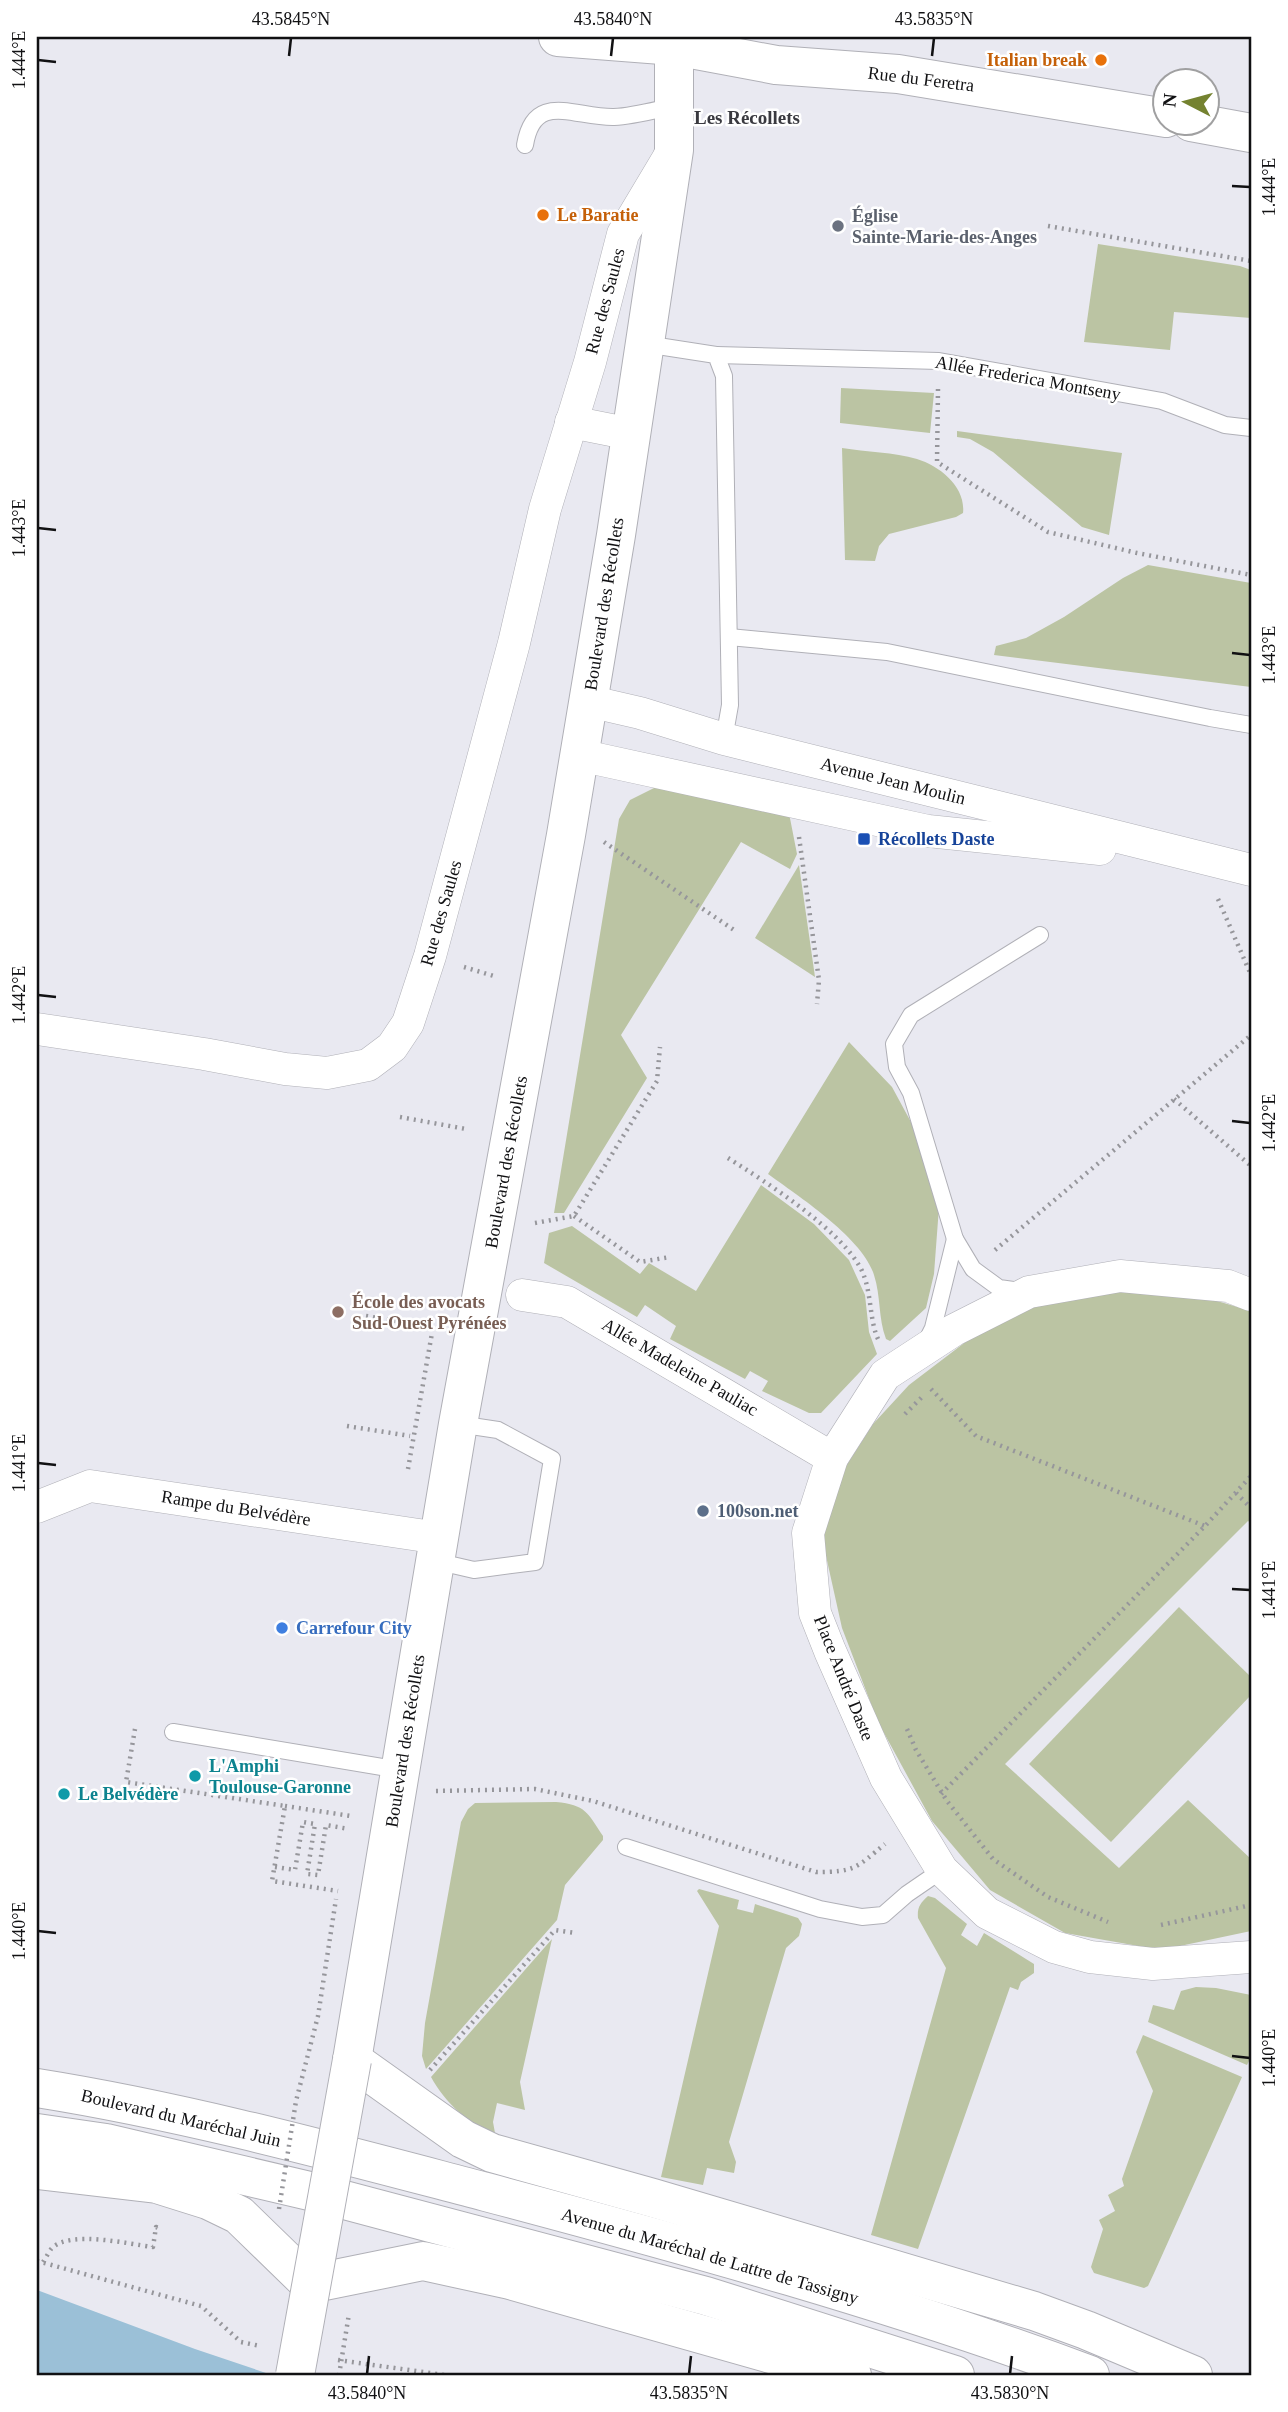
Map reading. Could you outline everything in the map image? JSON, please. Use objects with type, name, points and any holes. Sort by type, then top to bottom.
[{"type":"main road","name":"Rue du Feretra","points":[[558,37],[675,41],[776,65],[936,79],[1152,116]]},
{"type":"main road","name":"Boulevard des Récollets","points":[[295,2375],[352,2060],[458,1424],[588,701],[674,150],[675,41]]},
{"type":"main road","points":[[1222,128],[1251,133]]},
{"type":"main road","points":[[352,2060],[463,2138],[492,2153],[1034,2311],[1193,2375]]},
{"type":"main road","name":"Boulevard du Maréchal Juin","points":[[37,2088],[110,2099],[326,2150]]},
{"type":"main road","points":[[37,2133],[106,2143],[318,2193],[706,2296],[955,2375]]},
{"type":"main road","name":"Avenue du Maréchal de Lattre de Tassigny","points":[[326,2150],[698,2248],[1018,2348],[1090,2375]]},
{"type":"main road","points":[[37,2170],[158,2185],[208,2200],[239,2214],[310,2284],[423,2261],[509,2280],[803,2364],[852,2375]]},
{"type":"street","name":"Rue des Saules","points":[[37,1029],[285,1069],[327,1073],[368,1065],[391,1046],[408,1023],[430,956],[514,643],[545,509],[590,362],[623,234],[674,150]]},
{"type":"street","points":[[571,422],[631,434]]},
{"type":"street","name":"Avenue Jean Moulin","points":[[588,701],[639,713],[724,739],[1251,870]]},
{"type":"street","name":"Avenue Jean Moulin","points":[[579,755],[928,831],[1199,857]]},
{"type":"street","name":"Place André Daste","points":[[1251,1295],[1228,1286],[1120,1276],[1029,1292],[954,1330],[885,1375],[832,1458],[808,1533],[815,1613],[830,1651],[886,1778],[942,1870],[987,1913],[1054,1947],[1153,1964],[1251,1957]]},
{"type":"street","name":"Allée Madeleine Pauliac","points":[[522,1295],[567,1302],[832,1458]]},
{"type":"street","name":"Rampe du Belvédère","points":[[37,1507],[90,1486],[437,1550]]},
{"type":"lane","points":[[525,145],[528,126],[536,117],[550,110],[615,117],[674,106]]},
{"type":"lane","name":"Allée Frederica Montseny","points":[[645,344],[716,355],[939,361],[1163,401],[1225,425],[1251,428]]},
{"type":"lane","points":[[716,355],[724,376],[730,705],[724,739]]},
{"type":"lane","points":[[729,637],[887,652],[1251,725]]},
{"type":"lane","points":[[1029,1292],[999,1288],[973,1269],[955,1239],[911,1093],[897,1067],[894,1044],[911,1015],[1040,935]]},
{"type":"lane","points":[[921,1352],[933,1328],[955,1239]]},
{"type":"lane","points":[[437,1550],[474,1570],[535,1562],[552,1459],[498,1430],[458,1424]]},
{"type":"lane","points":[[173,1732],[400,1770]]},
{"type":"lane","points":[[626,1847],[820,1909],[862,1917],[883,1915],[907,1894],[942,1870]]},
{"type":"path","points":[[1048,226],[1251,261]]},
{"type":"path","points":[[938,395],[937,462],[1048,532],[1137,553],[1251,575]]},
{"type":"path","points":[[794,801],[819,980],[817,1004]]},
{"type":"path","points":[[602,841],[734,930]]},
{"type":"path","points":[[1216,895],[1251,975]]},
{"type":"path","points":[[455,964],[494,976]]},
{"type":"path","points":[[973,1269],[1251,1035]]},
{"type":"path","points":[[574,1216],[657,1081],[660,1047]]},
{"type":"path","points":[[1174,1099],[1251,1166]]},
{"type":"path","points":[[400,1117],[466,1129]]},
{"type":"path","points":[[728,1158],[779,1190],[839,1240],[862,1270],[872,1304],[875,1333],[893,1370]]},
{"type":"path","points":[[535,1223],[574,1216],[640,1262],[670,1257]]},
{"type":"path","points":[[366,1316],[430,1327]]},
{"type":"path","points":[[901,1418],[939,1381]]},
{"type":"path","points":[[931,1388],[976,1436],[1205,1526]]},
{"type":"path","points":[[347,1426],[410,1436]]},
{"type":"path","points":[[1236,1493],[1251,1508]]},
{"type":"path","points":[[905,1726],[916,1750],[947,1801],[993,1859],[1048,1897],[1112,1923]]},
{"type":"path","points":[[135,1729],[126,1782],[351,1816]]},
{"type":"path","points":[[285,1807],[272,1881],[338,1891]]},
{"type":"path","points":[[275,1867],[295,1870],[303,1822],[315,1824],[307,1874],[318,1875],[326,1825],[349,1829]]},
{"type":"path","points":[[279,2209],[296,2101],[318,2016],[336,1899]]},
{"type":"path","points":[[1150,1928],[1251,1905]]},
{"type":"path","points":[[429,2071],[555,1930],[576,1933]]},
{"type":"path","points":[[163,2228],[156,2227],[153,2247],[82,2238],[52,2247],[40,2262],[201,2306],[240,2342],[267,2347]]},
{"type":"path","points":[[339,2375],[349,2314]]},
{"type":"path","points":[[335,2360],[444,2375]]},
{"type":"green space","points":[[1098,244],[1240,266],[1251,270],[1251,318],[1174,312],[1170,350],[1084,342]]},
{"type":"green space","points":[[841,388],[934,393],[930,433],[840,423]]},
{"type":"green space","points":[[957,431],[1122,453],[1109,535],[1082,527],[993,452],[970,439],[957,437]]},
{"type":"green space","points":[[842,448],[889,453],[926,462],[942,472],[956,486],[963,504],[963,513],[889,534],[879,546],[875,561],[845,560]]},
{"type":"green space","points":[[1148,565],[1251,583],[1251,687],[994,655],[996,646],[1026,638]]},
{"type":"green space","points":[[660,785],[788,808],[797,854],[790,869],[741,842],[621,1035],[647,1078],[564,1213],[554,1213],[619,819],[630,800]]},
{"type":"green space","points":[[799,865],[815,977],[755,938]]},
{"type":"green space","points":[[849,1042],[892,1087],[918,1135],[939,1207],[934,1274],[926,1308],[890,1341],[886,1339],[883,1331],[876,1283],[868,1261],[828,1219],[768,1174]]},
{"type":"green space","points":[[761,1185],[814,1224],[849,1260],[865,1295],[869,1332],[877,1354],[821,1413],[809,1413],[762,1391],[768,1381],[750,1371],[745,1379],[670,1339],[676,1326],[645,1305],[637,1317],[544,1263],[549,1233],[572,1226],[640,1274],[649,1263],[696,1291]]},
{"type":"green space","points":[[1123,1286],[1190,1293],[1251,1311],[1251,1523],[1248,1521],[1005,1764],[1119,1868],[1188,1800],[1251,1859],[1251,1931],[1161,1950],[1065,1933],[990,1890],[932,1821],[878,1722],[842,1628],[822,1538],[841,1474],[873,1424],[909,1385],[980,1331],[1047,1300]]},
{"type":"green space","points":[[1179,1607],[1251,1677],[1251,1695],[1111,1842],[1029,1764]]},
{"type":"green space","points":[[556,1802],[574,1805],[585,1811],[603,1836],[603,1840],[565,1885],[557,1920],[426,2069],[422,2056],[425,2023],[461,1822],[475,1803]]},
{"type":"green space","points":[[699,1889],[739,1900],[737,1909],[753,1913],[755,1904],[798,1918],[802,1924],[799,1936],[786,1948],[729,2142],[736,2162],[734,2173],[707,2168],[703,2185],[661,2177],[719,1926],[697,1891]]},
{"type":"green space","points":[[928,1896],[935,1898],[967,1924],[961,1935],[977,1946],[984,1933],[1034,1964],[1034,1973],[1021,1982],[1018,1990],[1010,1987],[918,2249],[871,2235],[946,1968],[918,1918],[920,1906]]},
{"type":"green space","points":[[552,1939],[520,2082],[525,2110],[497,2103],[493,2122],[495,2133],[475,2124],[458,2111],[431,2077]]},
{"type":"green space","points":[[1196,1987],[1251,1995],[1251,2057],[1247,2065],[1148,2022],[1153,2005],[1174,2010],[1181,1991]]},
{"type":"green space","points":[[1143,2035],[1242,2077],[1155,2271],[1148,2286],[1144,2288],[1094,2273],[1091,2267],[1103,2229],[1099,2220],[1115,2211],[1108,2195],[1124,2186],[1122,2179],[1153,2091],[1136,2052]]},
{"type":"water","points":[[37,2290],[195,2349],[272,2375],[37,2375]]},
{"type":"place","name":"Italian break","points":[[1101,60]]},
{"type":"place","name":"Le Baratie","points":[[543,215]]},
{"type":"place","name":"Église Sainte-Marie-des-Anges","points":[[838,226]]},
{"type":"place","name":"Récollets Daste","points":[[864,839]]},
{"type":"place","name":"École des avocats Sud-Ouest Pyrénées","points":[[338,1312]]},
{"type":"place","name":"100son.net","points":[[703,1511]]},
{"type":"place","name":"Carrefour City","points":[[282,1628]]},
{"type":"place","name":"L'Amphi Toulouse-Garonne","points":[[195,1776]]},
{"type":"place","name":"Le Belvédère","points":[[64,1794]]},
{"type":"district","name":"Les Récollets","points":[[747,117]]}]
